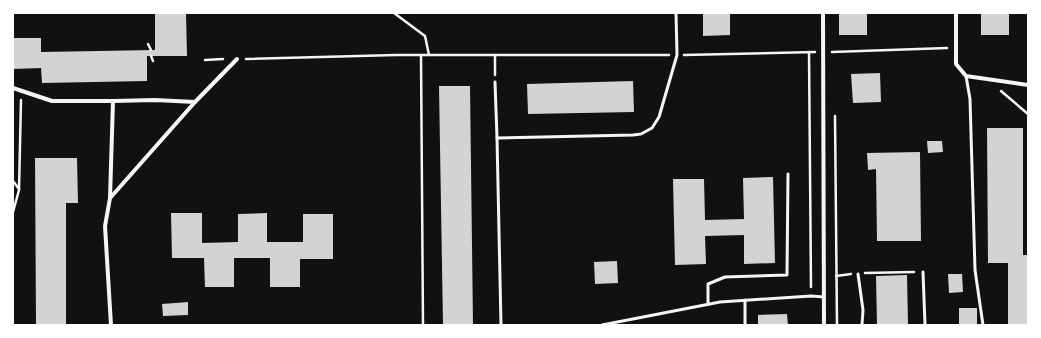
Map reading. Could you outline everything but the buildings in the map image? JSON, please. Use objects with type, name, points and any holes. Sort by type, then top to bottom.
[{"type":"street","points":[[822,13],[824,325]]},
{"type":"street","points":[[956,13],[956,64],[966,76],[1028,85]]},
{"type":"street","points":[[110,198],[195,102],[237,59]]},
{"type":"street","points":[[13,88],[52,101],[155,100],[195,102]]},
{"type":"street","points":[[111,325],[105,226],[110,198],[113,101]]},
{"type":"lane","points":[[497,138],[641,134],[652,128],[659,116],[677,55],[676,13]]},
{"type":"lane","points":[[966,76],[970,99],[975,270],[982,325]]},
{"type":"lane","points":[[495,82],[501,325]]},
{"type":"lane","points":[[708,304],[708,284],[725,278],[787,275],[788,174]]},
{"type":"lane","points":[[923,272],[925,325]]},
{"type":"lane","points":[[858,274],[863,310],[862,325]]},
{"type":"lane","points":[[602,325],[615,324],[720,302],[810,296],[824,297]]},
{"type":"lane","points":[[745,300],[745,325]]},
{"type":"path","points":[[394,13],[425,36],[429,55]]},
{"type":"path","points":[[148,44],[151,50]]},
{"type":"path","points":[[237,59],[421,55],[677,55],[834,52],[938,48]]},
{"type":"path","points":[[809,52],[810,296]]},
{"type":"path","points":[[834,52],[834,59]]},
{"type":"path","points":[[421,55],[423,325]]},
{"type":"path","points":[[495,55],[495,82]]},
{"type":"path","points":[[151,56],[153,61]]},
{"type":"path","points":[[985,79],[1028,114]]},
{"type":"path","points":[[13,212],[19,190],[21,90]]},
{"type":"path","points":[[834,110],[837,325]]},
{"type":"path","points":[[13,181],[19,190]]},
{"type":"path","points":[[836,276],[923,272]]}]
